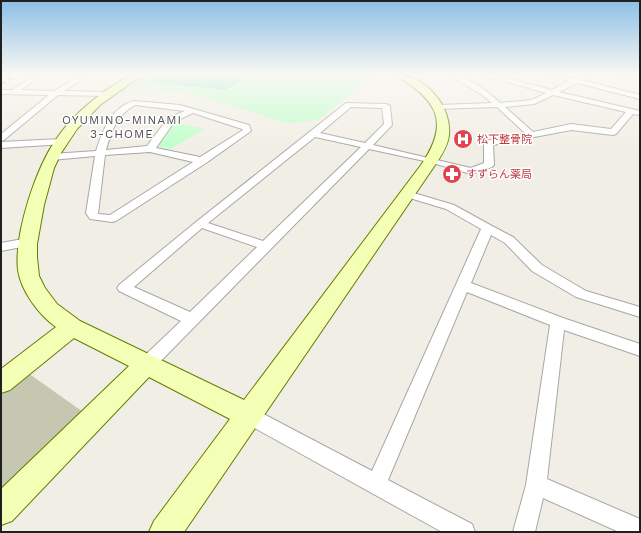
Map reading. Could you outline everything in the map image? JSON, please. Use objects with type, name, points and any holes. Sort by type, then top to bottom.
[{"type":"street","points":[[1,138],[47,100]]},
{"type":"street","points":[[101,100],[73,127],[56,150],[47,168],[28,242],[28,271],[33,285],[54,314],[72,327],[248,415],[464,532]]},
{"type":"street","points":[[165,532],[431,160],[443,138],[443,122],[439,106],[434,100]]},
{"type":"street","points":[[494,100],[531,134]]},
{"type":"street","points":[[439,106],[500,105],[534,102],[538,100]]},
{"type":"street","points":[[583,100],[636,112]]},
{"type":"street","points":[[134,103],[158,104],[180,107],[192,111],[246,127],[247,131],[112,219],[94,218],[92,213],[100,152],[110,125],[126,106],[134,103]]},
{"type":"street","points":[[1,510],[191,319],[388,126],[386,106],[349,105],[200,224],[124,288],[191,319]]},
{"type":"street","points":[[150,148],[171,120],[192,111]]},
{"type":"street","points":[[314,134],[431,160],[471,171],[489,165],[488,143],[571,126],[613,132],[624,118],[636,112]]},
{"type":"street","points":[[624,118],[640,122]]},
{"type":"street","points":[[1,145],[100,152],[150,148],[203,160]]},
{"type":"street","points":[[407,194],[450,208],[509,240],[537,268],[580,294],[640,312]]},
{"type":"street","points":[[200,224],[266,246]]},
{"type":"street","points":[[376,484],[464,286],[488,228]]},
{"type":"street","points":[[1,247],[28,242]]},
{"type":"street","points":[[464,286],[558,322],[640,350]]},
{"type":"street","points":[[524,532],[536,485],[558,322]]},
{"type":"street","points":[[1,383],[72,327]]},
{"type":"street","points":[[536,485],[640,530]]},
{"type":"shaded area","points":[[28,373],[86,414],[1,495],[1,395]]},
{"type":"green space","points":[[212,100],[343,100],[318,120],[288,123]]},
{"type":"green space","points":[[175,122],[204,129],[171,149],[157,146]]},
{"type":"place","name":"松下整骨院","points":[[463,139]]},
{"type":"place","name":"すずらん薬局","points":[[452,174]]},
{"type":"district","name":"OYUMINO-MINAMI 3-CHOME","points":[[122,127]]}]
